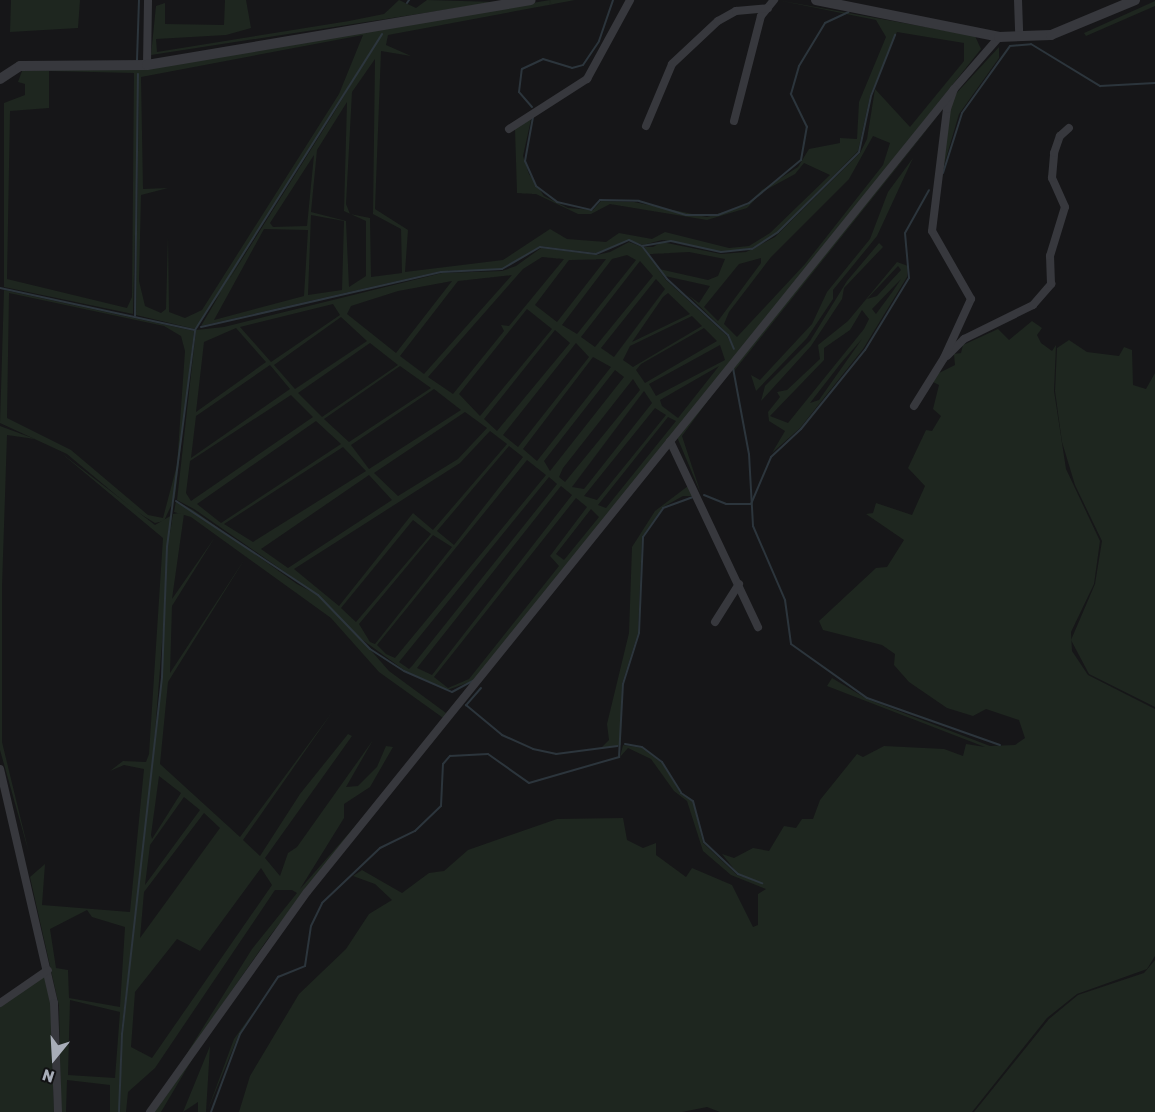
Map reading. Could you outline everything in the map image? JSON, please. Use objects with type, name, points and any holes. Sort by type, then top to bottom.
[{"type":"street","points":[[147,65],[148,0]]},
{"type":"street","points":[[0,88],[0,79],[20,66],[147,65],[531,0]]},
{"type":"street","points":[[509,129],[587,79],[630,0]]},
{"type":"street","points":[[816,0],[999,37],[1071,29],[1136,0]]},
{"type":"street","points":[[1018,0],[1019,36]]},
{"type":"street","points":[[734,121],[740,84],[771,4]]},
{"type":"street","points":[[646,126],[672,64],[718,21],[736,11],[771,4]]},
{"type":"street","points":[[150,1112],[307,892],[954,89],[999,37]]},
{"type":"street","points":[[914,406],[944,358],[971,299],[932,231],[931,207],[954,89]]},
{"type":"street","points":[[944,358],[964,339],[1033,305],[1051,284],[1050,256],[1065,207],[1052,178],[1054,153],[1060,136],[1069,128]]},
{"type":"street","points":[[670,441],[758,627]]},
{"type":"street","points":[[715,622],[739,585]]},
{"type":"street","points":[[0,770],[48,970],[58,1112]]},
{"type":"street","points":[[0,1003],[48,970]]},
{"type":"shaded area","points":[[11,0],[80,0],[78,28],[10,32]]},
{"type":"shaded area","points":[[225,0],[246,0],[251,28],[226,35],[156,39],[157,52],[384,14],[399,0],[416,8],[427,0],[496,2],[151,55],[156,6],[165,3],[165,24],[224,25]]},
{"type":"shaded area","points":[[550,0],[575,0],[388,35],[386,45],[411,56],[381,51],[375,209],[408,230],[405,272],[503,260],[550,229],[567,239],[606,242],[619,233],[652,239],[665,232],[729,248],[749,246],[770,233],[830,175],[804,163],[795,174],[762,192],[747,208],[707,220],[610,204],[591,214],[578,214],[536,194],[517,193],[515,129],[532,115],[523,156],[529,174],[544,196],[568,208],[593,210],[601,201],[634,202],[707,217],[747,205],[762,190],[798,167],[809,149],[840,143],[840,138],[857,139],[859,102],[886,37],[876,20],[777,0],[975,36],[981,49],[446,720],[379,672],[331,618],[191,517],[174,512],[176,501],[193,510],[297,584],[318,595],[194,509],[177,500],[196,330],[224,327],[442,273],[502,271],[516,266],[541,248],[597,255],[610,252],[629,242],[642,247],[666,280],[727,336],[734,350],[729,335],[688,295],[699,303],[710,286],[665,276],[659,269],[708,280],[718,276],[725,259],[689,252],[649,254],[644,247],[653,247],[662,242],[721,254],[746,252],[775,237],[860,153],[867,139],[875,89],[910,127],[964,61],[964,43],[897,32],[870,96],[858,151],[778,232],[752,248],[721,252],[662,240],[643,245],[629,240],[596,253],[540,246],[502,269],[441,271],[201,326],[221,292],[195,329],[136,315],[139,73],[133,314],[4,287],[4,103],[25,95],[25,84],[18,82],[22,71],[137,68]],"holes":[[[382,33],[332,116],[229,280],[266,217]],[[363,35],[339,94],[202,310],[185,318],[169,312],[168,235],[166,309],[161,313],[145,306],[139,281],[141,195],[168,188],[143,189],[141,77]],[[375,59],[373,214],[401,229],[402,273],[371,277],[370,218],[351,214],[366,221],[366,276],[349,287],[346,221],[311,212],[317,150],[347,102],[344,211],[350,214],[346,204],[352,92]],[[49,71],[134,73],[132,297],[127,308],[7,279],[10,111],[49,108]],[[873,136],[890,143],[883,165],[805,264],[737,337],[724,324],[729,312],[771,257],[849,179]],[[314,155],[307,226],[273,227],[270,223]],[[311,215],[344,221],[342,290],[308,295]],[[264,229],[308,230],[304,296],[214,320]],[[627,255],[636,260],[577,334],[562,325],[612,259]],[[542,257],[564,259],[509,326],[501,325],[504,331],[453,394],[428,377],[523,269]],[[761,258],[761,263],[718,321],[704,307],[739,264]],[[606,259],[557,322],[535,305],[569,260]],[[640,261],[653,276],[595,347],[581,337]],[[512,275],[424,374],[400,356],[458,281]],[[656,279],[665,289],[614,357],[601,348]],[[452,281],[396,353],[347,314],[351,306],[398,291]],[[668,293],[690,314],[632,342]],[[333,304],[340,315],[271,362],[240,327]],[[527,309],[552,329],[480,416],[459,394]],[[692,316],[702,326],[633,367],[623,360],[630,346]],[[341,317],[367,341],[295,389],[274,365]],[[236,328],[266,362],[196,412],[204,342]],[[704,328],[717,341],[645,383],[636,370],[641,364]],[[555,330],[570,343],[497,431],[484,419]],[[370,343],[398,365],[322,417],[298,393]],[[576,343],[589,357],[518,447],[503,435]],[[720,345],[725,360],[656,396],[649,384]],[[593,357],[611,367],[537,461],[523,449]],[[270,365],[290,389],[191,458],[196,416]],[[400,366],[431,388],[349,442],[324,419]],[[719,366],[678,418],[662,406],[660,400]],[[615,370],[624,377],[550,471],[544,461]],[[633,379],[640,390],[565,482],[559,477],[563,468]],[[434,389],[461,410],[369,469],[351,445]],[[644,391],[652,403],[584,489],[572,487]],[[291,395],[313,417],[191,501],[186,493],[190,461]],[[655,408],[666,415],[597,500],[584,496]],[[465,412],[487,428],[458,459],[398,496],[374,473]],[[668,417],[676,421],[606,508],[598,505]],[[316,421],[341,444],[221,523],[197,504]],[[490,431],[507,444],[433,530],[413,513],[339,606],[294,569],[460,463]],[[509,446],[523,457],[454,545],[437,531]],[[343,447],[366,471],[253,542],[224,524]],[[527,460],[546,475],[395,658],[386,654],[377,645]],[[369,475],[392,500],[288,568],[261,549]],[[549,477],[557,484],[412,666],[409,669],[399,662]],[[561,486],[572,495],[432,675],[417,668]],[[576,498],[587,507],[550,556],[559,566],[469,679],[448,688],[434,677]],[[591,509],[599,517],[564,560],[556,554]],[[413,520],[431,534],[356,622],[341,608]],[[433,535],[452,547],[375,644],[370,642],[359,624]],[[360,638],[404,670],[447,690],[473,681],[446,713],[389,671]]]},
{"type":"shaded area","points":[[1155,1],[1155,6],[1086,36],[1084,33]]},
{"type":"shaded area","points":[[999,47],[999,58],[959,114],[942,172],[951,99]]},
{"type":"shaded area","points":[[943,110],[734,371],[734,366]]},
{"type":"shaded area","points":[[913,158],[877,236],[833,290],[833,299],[807,338],[756,391],[751,375],[760,380],[812,324],[827,292],[870,239],[888,192]]},
{"type":"shaded area","points":[[879,243],[883,247],[844,288],[842,299],[811,346],[761,401],[765,386],[810,341],[847,281]]},
{"type":"shaded area","points":[[897,262],[908,266],[907,277],[863,349],[800,428],[772,453],[785,431],[769,421],[768,412],[780,397],[777,392],[787,390],[820,359],[818,345],[848,321]],"holes":[[[898,266],[901,270],[877,296],[867,299]],[[901,279],[876,314],[872,309]],[[862,310],[869,319],[864,329],[788,423],[770,416],[824,360],[824,348],[850,330]],[[862,339],[819,400],[810,403]]]},
{"type":"shaded area","points":[[4,290],[194,331],[175,497],[164,521],[155,523],[134,510],[67,454],[0,423]],"holes":[[[9,293],[164,326],[181,336],[185,351],[177,465],[163,518],[148,515],[71,450],[7,418]]]},
{"type":"shaded area","points":[[1032,321],[1042,328],[1037,335],[1041,343],[1052,351],[1056,345],[1054,391],[1066,469],[1100,541],[1094,584],[1071,632],[1072,651],[1088,675],[1155,709],[1155,956],[1147,969],[1077,994],[1047,1018],[972,1112],[720,1112],[707,1107],[682,1112],[239,1112],[250,1076],[299,994],[346,949],[369,914],[392,900],[375,884],[353,876],[362,870],[402,893],[429,873],[444,871],[468,850],[557,819],[623,818],[627,840],[643,848],[656,843],[656,855],[686,877],[692,868],[732,885],[753,927],[758,925],[758,894],[766,889],[731,875],[703,851],[687,801],[674,791],[651,759],[628,748],[620,757],[623,745],[642,748],[662,763],[681,794],[693,802],[703,843],[737,875],[762,883],[738,874],[722,854],[734,858],[753,848],[769,851],[784,826],[796,828],[802,819],[813,819],[820,800],[857,754],[863,757],[884,746],[944,749],[963,756],[966,744],[985,747],[827,686],[832,678],[867,699],[990,746],[1015,745],[1025,738],[1019,720],[986,709],[973,716],[947,708],[909,682],[894,665],[895,654],[882,645],[823,630],[819,621],[876,568],[887,567],[904,540],[866,514],[873,513],[876,503],[912,515],[925,486],[908,468],[926,430],[932,431],[941,416],[933,409],[939,385],[931,381],[935,375],[955,365],[954,354],[961,353],[963,345],[998,329],[1009,340]]},
{"type":"shaded area","points":[[1069,340],[1087,352],[1119,356],[1124,347],[1132,350],[1133,385],[1146,389],[1155,373],[1155,707],[1089,674],[1071,640],[1095,584],[1102,541],[1075,485],[1062,442],[1055,391],[1057,348]]},
{"type":"shaded area","points":[[731,369],[682,436],[701,494],[677,437]]},
{"type":"shaded area","points":[[0,426],[35,439],[7,435],[2,587],[2,742],[29,853],[0,750]]},
{"type":"shaded area","points":[[61,453],[155,525],[172,515],[151,784],[121,1034],[119,1112],[110,1112],[110,1085],[67,1080],[66,1112],[61,1112],[59,1006],[30,877],[45,864],[42,905],[130,912],[144,769],[124,765],[110,771],[123,761],[146,762],[149,754],[163,538]],"holes":[[[87,910],[92,917],[125,927],[120,1007],[69,998],[68,970],[56,968],[50,929]],[[70,1000],[120,1012],[115,1078],[68,1075]]]},
{"type":"shaded area","points":[[688,486],[697,496],[683,496],[663,507],[642,537],[638,633],[622,684],[621,745],[600,749],[609,740],[607,724],[629,633],[632,547],[655,511]]},
{"type":"shaded area","points":[[173,514],[184,514],[172,599],[215,537],[172,606],[170,673],[246,557],[168,682],[160,764],[240,837],[333,711],[243,840],[260,856],[300,794],[348,734],[352,736],[265,858],[280,876],[288,853],[297,847],[373,740],[346,787],[358,786],[377,767],[386,746],[393,747],[370,787],[344,804],[344,818],[300,889],[364,816],[269,937],[174,1074],[252,949],[297,893],[292,890],[275,890],[155,1068],[128,1092],[126,1112],[120,1112],[122,1034],[162,678],[168,547]],"holes":[[[159,776],[181,793],[152,839]],[[184,797],[200,810],[145,885],[150,845]],[[204,813],[220,828],[140,938],[144,892]],[[261,868],[272,885],[152,1058],[131,1047],[135,992],[177,939],[200,951]]]},
{"type":"shaded area","points":[[1155,960],[1155,1112],[974,1112],[1049,1019],[1078,995],[1144,973]]},
{"type":"shaded area","points":[[44,973],[51,1005],[54,1112],[0,1112],[0,1005]]},
{"type":"shaded area","points":[[257,1007],[239,1034],[207,1112],[234,1039]]},
{"type":"shaded area","points":[[206,1036],[161,1112],[154,1112]]},
{"type":"shaded area","points":[[210,1046],[206,1112],[198,1112],[198,1102],[183,1112]]},
{"type":"waterway","points":[[137,60],[139,0]]},
{"type":"waterway","points":[[532,107],[519,92],[522,69],[543,59],[572,68],[583,65],[599,41],[613,0]]},
{"type":"waterway","points":[[533,117],[525,161],[536,186],[557,202],[591,210],[600,200],[639,201],[686,215],[718,215],[749,203],[801,160],[807,127],[791,94],[799,66],[825,23],[849,12]]},
{"type":"waterway","points":[[119,1112],[122,1034],[162,677],[167,547],[195,330],[382,34]]},
{"type":"waterway","points":[[201,327],[441,272],[502,269],[540,247],[596,254],[629,240],[642,246],[671,241],[721,252],[752,249],[778,232],[859,152],[871,96],[895,35]]},
{"type":"waterway","points":[[943,173],[962,113],[1010,46],[1031,44],[1100,86],[1155,83]]},
{"type":"waterway","points":[[135,316],[138,74]]},
{"type":"waterway","points":[[704,495],[726,504],[751,504],[771,457],[801,429],[865,350],[909,278],[905,233],[929,190]]},
{"type":"waterway","points":[[642,246],[667,279],[728,335],[734,349]]},
{"type":"waterway","points":[[0,288],[195,330]]},
{"type":"waterway","points":[[733,368],[749,454],[753,526],[785,600],[791,644],[867,698],[1000,745]]},
{"type":"waterway","points":[[211,1112],[240,1034],[278,977],[305,966],[311,926],[322,903],[380,848],[415,831],[441,806],[443,764],[450,756],[488,754],[529,783],[619,757],[623,684],[639,633],[643,537],[663,508],[693,497]]},
{"type":"waterway","points":[[176,501],[318,595],[370,649],[404,671],[452,692],[473,681]]},
{"type":"waterway","points":[[481,688],[466,705],[502,735],[533,749],[556,754],[617,746]]},
{"type":"waterway","points":[[625,744],[642,747],[662,762],[681,793],[693,801],[704,842],[738,874],[762,883]]}]
